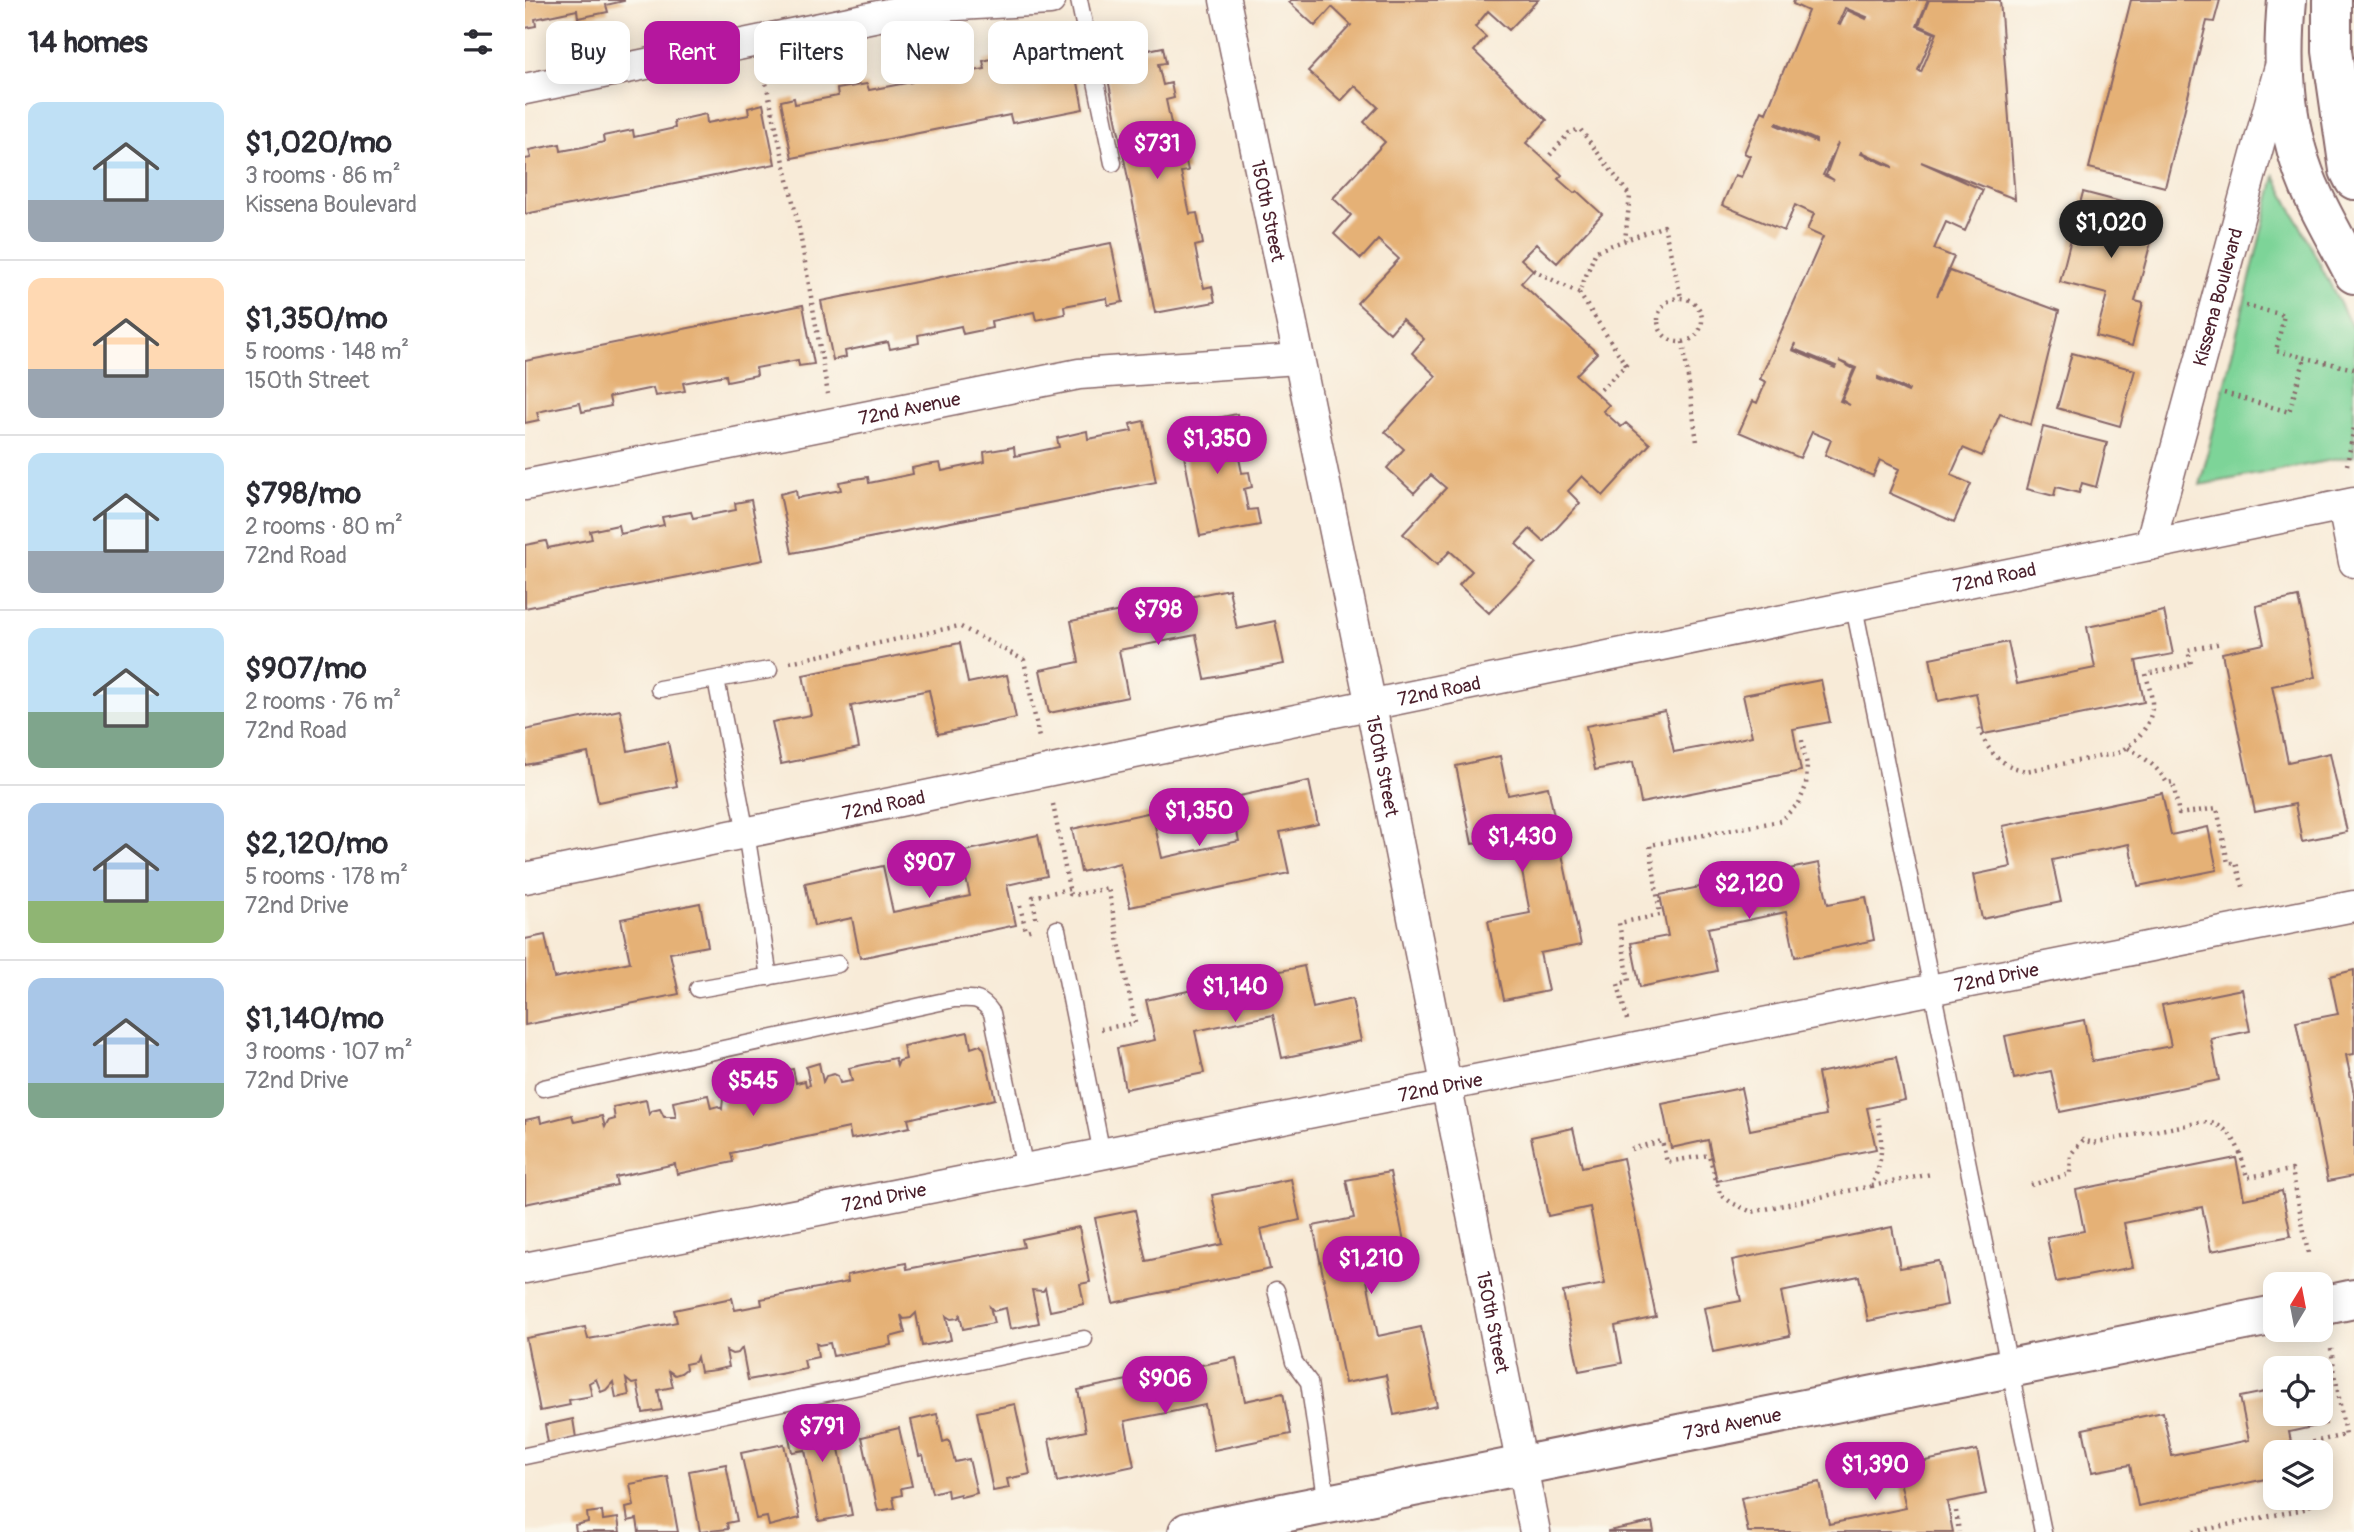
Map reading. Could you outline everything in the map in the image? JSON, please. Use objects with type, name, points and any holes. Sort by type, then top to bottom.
[{"type":"street","points":[[854,21],[922,7],[1050,0]]},
{"type":"street","name":"150th Street","points":[[1224,0],[1371,706],[1535,1532]]},
{"type":"street","name":"Kissena Boulevard","points":[[2287,0],[2284,91],[2293,136],[2312,195],[2354,274]]},
{"type":"street","points":[[2332,0],[2332,51],[2349,170],[2354,180]]},
{"type":"street","points":[[525,89],[754,42]]},
{"type":"street","name":"Kissena Boulevard","points":[[2150,545],[2284,50]]},
{"type":"street","name":"72nd Avenue","points":[[525,485],[1079,373],[1298,359]]},
{"type":"street","points":[[2348,504],[2354,562]]},
{"type":"street","name":"72nd Road","points":[[525,878],[2348,504]]},
{"type":"street","name":"72nd Drive","points":[[525,1268],[2354,906]]},
{"type":"street","points":[[2333,1303],[2354,1299]]},
{"type":"street","name":"73rd Avenue","points":[[1188,1532],[2263,1317]]},
{"type":"lane","points":[[1079,0],[1112,163]]},
{"type":"lane","points":[[1854,607],[2043,1532]]},
{"type":"lane","points":[[659,689],[769,670]]},
{"type":"lane","points":[[716,680],[746,833],[769,977]]},
{"type":"lane","points":[[1057,929],[1102,1154]]},
{"type":"lane","points":[[698,989],[838,964]]},
{"type":"lane","points":[[543,1088],[954,999],[974,999],[985,1003],[992,1013],[1025,1169]]},
{"type":"lane","points":[[1276,1290],[1294,1362],[1309,1382],[1327,1504]]},
{"type":"lane","points":[[525,1456],[1084,1339]]},
{"type":"path","points":[[767,84],[799,228],[833,423]]},
{"type":"path","points":[[1550,155],[1569,133],[1580,129],[1630,196],[1625,240]]},
{"type":"path","points":[[1579,293],[1596,251],[1664,226],[1681,297]]},
{"type":"path","points":[[1533,270],[1579,293],[1626,365],[1597,394]]},
{"type":"path","points":[[1681,297],[1694,303],[1702,315],[1702,323],[1696,336],[1683,342],[1668,340],[1658,328],[1657,321],[1661,306],[1681,297]]},
{"type":"path","points":[[2236,303],[2284,315],[2276,351],[2354,369]]},
{"type":"path","points":[[1683,342],[1697,442]]},
{"type":"path","points":[[2215,391],[2290,412],[2305,358]]},
{"type":"path","points":[[2347,465],[2354,427]]},
{"type":"path","points":[[769,670],[800,658],[959,626],[1024,660],[1039,738]]},
{"type":"path","points":[[1979,728],[1986,746],[1997,760],[2011,768],[2026,771],[2118,753],[2128,748],[2141,735],[2152,709],[2146,674],[2191,664],[2188,650],[2222,643]]},
{"type":"path","points":[[1634,1049],[1618,984],[1629,981],[1619,923],[1660,915],[1650,845],[1780,821],[1799,803],[1806,786],[1807,765],[1801,736]]},
{"type":"path","points":[[2128,748],[2148,759],[2167,783],[2173,782],[2179,814],[2217,808],[2228,863],[2237,863],[2244,890]]},
{"type":"path","points":[[1053,804],[1070,894],[1108,887],[1135,1023],[1101,1029],[1098,1033]]},
{"type":"path","points":[[1020,906],[1026,931],[1032,930],[1037,926],[1033,897],[1069,889]]},
{"type":"path","points":[[1871,1186],[1880,1169],[1883,1153],[1878,1118]]},
{"type":"path","points":[[2031,1185],[2070,1174],[2071,1154],[2083,1140],[2093,1143],[2210,1122],[2227,1131],[2236,1140],[2247,1177],[2292,1170],[2308,1253]]},
{"type":"path","points":[[1631,1149],[1662,1141],[1667,1162],[1709,1156],[1720,1194],[1752,1212],[1930,1174]]},
{"type":"path","points":[[2322,1440],[2345,1435],[2331,1349]]},
{"type":"path","points":[[2193,1532],[2299,1510]]},
{"type":"path","points":[[1956,1511],[1959,1532]]},
{"type":"green space","points":[[2275,176],[2354,331],[2354,456],[2200,485]]},
{"type":"building","points":[[525,0],[624,1],[606,5],[608,12],[578,18],[577,10],[535,19],[536,26],[525,28]]},
{"type":"building","points":[[1538,0],[1509,30],[1488,11],[1475,27],[1486,37],[1474,51],[1547,120],[1526,143],[1562,175],[1558,179],[1574,193],[1577,191],[1602,214],[1557,263],[1536,244],[1521,259],[1533,270],[1521,283],[1597,353],[1576,375],[1609,405],[1603,411],[1621,427],[1626,423],[1650,444],[1603,496],[1582,476],[1568,491],[1580,503],[1544,542],[1530,529],[1516,544],[1536,563],[1489,613],[1459,585],[1472,571],[1450,551],[1437,565],[1403,534],[1446,488],[1431,475],[1414,493],[1387,468],[1404,449],[1385,432],[1436,376],[1412,353],[1424,339],[1402,319],[1390,333],[1357,303],[1399,259],[1378,240],[1361,259],[1334,234],[1351,215],[1333,198],[1385,142],[1364,122],[1378,107],[1355,86],[1341,101],[1308,71],[1351,25],[1332,7],[1315,26],[1289,2]]},
{"type":"building","points":[[1794,0],[1928,0],[1917,26],[1934,33],[1918,70],[1921,72],[1937,33],[1919,25],[1929,0],[2000,0],[2015,199],[1921,162],[1983,190],[1965,231],[1946,222],[1934,249],[1954,257],[1937,296],[1950,271],[2059,311],[2031,425],[2000,414],[1982,456],[1963,448],[1951,475],[1971,484],[1954,522],[1889,493],[1899,469],[1880,460],[1873,476],[1825,455],[1831,440],[1812,432],[1800,458],[1739,432],[1753,401],[1757,403],[1766,382],[1760,379],[1823,237],[1807,230],[1814,214],[1795,205],[1784,231],[1722,205],[1735,175],[1741,177],[1750,156],[1744,153],[1762,111],[1766,113],[1808,11],[1793,4]],"holes":[[[1845,8],[1867,17],[1866,19],[1847,10],[1840,25],[1838,24]],[[1777,123],[1816,142],[1776,125]],[[1838,143],[1826,175],[1834,180],[1823,175]],[[1862,152],[1892,167],[1861,154]],[[1795,343],[1794,349],[1836,366],[1835,368],[1792,350]],[[1839,361],[1856,368],[1842,400],[1850,405],[1840,401],[1854,369]],[[1878,377],[1909,390],[1908,392],[1878,379]]]},
{"type":"building","points":[[2131,0],[2220,0],[2214,22],[2207,21],[2165,187],[2089,168]]},
{"type":"building","points":[[1163,47],[1166,63],[1158,64],[1163,85],[1171,83],[1174,98],[1166,100],[1175,142],[1182,141],[1188,171],[1181,172],[1190,214],[1197,213],[1203,244],[1195,246],[1199,267],[1204,288],[1212,286],[1215,302],[1155,313],[1109,84],[1148,84],[1148,50]]},
{"type":"building","points":[[988,60],[988,84],[1078,84],[1083,109],[1012,123],[1010,115],[792,158],[781,101],[794,98],[795,104],[838,96],[837,89],[867,84],[869,90],[901,84],[974,84],[974,71],[985,69],[983,61]]},
{"type":"building","points":[[763,104],[775,164],[525,214],[525,159],[531,158],[529,150],[560,144],[561,151],[583,147],[604,142],[603,136],[633,130],[634,137],[675,128],[674,121],[706,114],[707,123],[749,115],[748,108]]},
{"type":"building","points":[[2083,192],[2159,212],[2135,301],[2143,303],[2132,346],[2096,336],[2107,294],[2060,282]]},
{"type":"building","points":[[1111,243],[1123,302],[1108,305],[1107,298],[1064,306],[1065,314],[1036,320],[1034,312],[991,321],[992,328],[963,334],[961,326],[918,335],[919,343],[890,349],[888,342],[845,351],[846,357],[833,360],[821,301]]},
{"type":"building","points":[[803,305],[814,364],[799,366],[798,360],[756,368],[757,375],[727,381],[726,375],[683,383],[685,391],[655,396],[653,388],[609,397],[611,406],[582,412],[580,403],[537,412],[539,420],[525,423],[525,361]]},
{"type":"building","points":[[2072,353],[2135,370],[2120,426],[2057,408]]},
{"type":"building","points":[[1237,414],[1240,430],[1234,431],[1242,473],[1249,472],[1252,487],[1244,489],[1248,510],[1257,509],[1260,525],[1200,536],[1178,426]]},
{"type":"building","points":[[1144,421],[1156,482],[792,553],[780,494],[796,490],[797,498],[841,490],[839,482],[868,477],[869,483],[913,474],[912,468],[940,463],[942,471],[985,462],[984,452],[1014,447],[1015,456],[1059,447],[1057,438],[1087,431],[1088,439],[1132,431],[1130,424]]},
{"type":"building","points":[[2043,427],[2107,443],[2096,487],[2082,483],[2079,493],[2056,487],[2054,496],[2027,489]]},
{"type":"building","points":[[751,500],[763,560],[525,608],[525,545],[546,541],[548,548],[592,539],[590,531],[618,525],[620,534],[664,525],[662,517],[691,512],[693,518],[736,510],[735,503]]},
{"type":"building","points":[[1229,589],[1237,629],[1275,621],[1284,664],[1205,679],[1196,635],[1119,650],[1128,697],[1049,713],[1040,670],[1079,662],[1071,621]]},
{"type":"building","points":[[2298,597],[2315,677],[2272,686],[2288,762],[2330,753],[2347,832],[2302,841],[2295,804],[2255,812],[2222,653],[2264,644],[2256,606]]},
{"type":"building","points":[[2164,611],[2173,654],[2136,661],[2144,702],[1984,734],[1976,693],[1938,701],[1930,658],[2008,642],[2017,684],[2095,668],[2087,627]]},
{"type":"building","points":[[960,643],[968,683],[1007,675],[1016,718],[938,734],[929,690],[851,706],[859,748],[781,764],[772,722],[811,715],[803,675]]},
{"type":"building","points":[[1821,680],[1830,722],[1793,729],[1801,771],[1641,803],[1633,762],[1595,770],[1586,726],[1665,711],[1674,752],[1712,745],[1752,736],[1743,695]]},
{"type":"building","points":[[620,710],[628,751],[668,742],[677,786],[598,802],[588,753],[525,765],[525,730]]},
{"type":"building","points":[[1500,756],[1508,795],[1548,787],[1581,945],[1540,953],[1548,991],[1504,1000],[1488,921],[1530,913],[1515,835],[1472,844],[1456,766]]},
{"type":"building","points":[[1309,781],[1318,824],[1280,832],[1289,873],[1130,907],[1120,863],[1081,872],[1072,829],[1152,812],[1162,858],[1239,841],[1230,798]]},
{"type":"building","points":[[2162,793],[2171,835],[2208,827],[2217,870],[2138,886],[2129,844],[2052,860],[2061,902],[1982,919],[1973,875],[2011,867],[2003,826]]},
{"type":"building","points":[[1038,835],[1047,876],[1007,885],[1016,925],[860,958],[852,918],[814,926],[805,883],[883,866],[893,912],[970,896],[960,852]]},
{"type":"building","points":[[1819,863],[1828,904],[1866,897],[1874,940],[1795,957],[1786,912],[1708,928],[1717,971],[1640,987],[1631,943],[1668,936],[1660,895]]},
{"type":"building","points":[[700,903],[708,946],[670,953],[679,994],[525,1025],[525,939],[545,935],[554,978],[630,962],[621,919]]},
{"type":"building","points":[[1304,966],[1313,1008],[1352,999],[1361,1041],[1282,1058],[1273,1015],[1195,1031],[1204,1073],[1125,1089],[1117,1048],[1155,1040],[1146,1000]]},
{"type":"building","points":[[2354,970],[2354,1054],[2346,1055],[2354,1094],[2354,1176],[2328,1181],[2296,1022],[2338,1014],[2330,976]]},
{"type":"building","points":[[2242,989],[2250,1031],[2211,1039],[2219,1080],[2060,1112],[2051,1071],[2014,1079],[2005,1036],[2084,1020],[2092,1061],[2171,1046],[2162,1005]]},
{"type":"building","points":[[968,1032],[971,1048],[980,1045],[984,1049],[995,1099],[908,1119],[910,1127],[851,1139],[849,1128],[731,1153],[733,1162],[677,1174],[675,1164],[615,1177],[617,1185],[525,1204],[525,1120],[540,1117],[541,1123],[572,1115],[574,1122],[602,1116],[605,1127],[608,1121],[615,1119],[613,1107],[646,1100],[649,1115],[660,1109],[664,1117],[676,1117],[673,1102],[708,1095],[711,1108],[718,1106],[722,1109],[723,1098],[732,1096],[735,1099],[731,1081],[747,1078],[751,1096],[753,1091],[760,1089],[765,1093],[761,1076],[793,1069],[796,1083],[805,1081],[806,1086],[810,1085],[806,1067],[819,1063],[823,1082],[826,1076],[834,1074],[838,1076],[840,1083],[852,1081],[849,1068],[895,1058],[897,1066],[899,1061],[906,1059],[903,1046]]},
{"type":"building","points":[[1896,1057],[1905,1100],[1867,1108],[1876,1149],[1717,1181],[1708,1140],[1671,1148],[1662,1104],[1741,1088],[1750,1130],[1826,1115],[1818,1073]]},
{"type":"building","points":[[1573,1128],[1582,1167],[1623,1158],[1656,1317],[1615,1326],[1622,1363],[1579,1371],[1563,1292],[1605,1284],[1590,1207],[1548,1216],[1531,1137]]},
{"type":"building","points":[[2236,1158],[2244,1199],[2282,1191],[2291,1236],[2211,1251],[2202,1207],[2124,1223],[2133,1267],[2056,1282],[2047,1238],[2084,1231],[2076,1190]]},
{"type":"building","points":[[1390,1172],[1406,1251],[1363,1260],[1378,1336],[1421,1327],[1437,1406],[1394,1415],[1386,1375],[1345,1383],[1313,1226],[1354,1218],[1346,1180]]},
{"type":"building","points":[[1291,1179],[1300,1220],[1261,1229],[1270,1269],[1113,1303],[1095,1218],[1135,1210],[1146,1261],[1223,1244],[1212,1195]]},
{"type":"building","points":[[1079,1227],[1090,1282],[1080,1284],[1084,1304],[1050,1311],[1045,1288],[1043,1291],[1032,1290],[1039,1323],[1010,1329],[1006,1308],[994,1311],[990,1307],[994,1323],[963,1329],[960,1315],[951,1319],[946,1316],[951,1340],[922,1346],[916,1313],[911,1318],[904,1319],[901,1315],[905,1333],[890,1337],[891,1345],[833,1356],[830,1343],[816,1343],[818,1357],[804,1360],[806,1369],[748,1380],[742,1348],[738,1353],[726,1351],[729,1367],[715,1370],[700,1372],[697,1357],[695,1362],[685,1364],[686,1369],[681,1373],[675,1375],[669,1371],[673,1387],[658,1390],[662,1410],[643,1413],[637,1383],[632,1384],[626,1379],[629,1395],[616,1398],[613,1382],[601,1392],[596,1379],[589,1383],[592,1396],[569,1400],[570,1405],[540,1411],[526,1338],[585,1327],[588,1339],[617,1334],[677,1322],[674,1310],[732,1298],[735,1310],[762,1305],[761,1299],[848,1282],[847,1275],[906,1263],[907,1269],[1024,1247],[1022,1239]]},
{"type":"building","points":[[1892,1227],[1900,1268],[1939,1261],[1947,1305],[1868,1321],[1859,1276],[1781,1292],[1790,1336],[1713,1352],[1704,1308],[1741,1301],[1732,1260]]},
{"type":"building","points":[[1236,1358],[1245,1401],[1283,1393],[1291,1434],[1214,1450],[1205,1405],[1125,1421],[1134,1466],[1057,1482],[1049,1439],[1086,1431],[1078,1390]]},
{"type":"building","points":[[2263,1392],[2263,1426],[2317,1426],[2289,1432],[2291,1440],[2263,1440],[2263,1480],[2138,1506],[2130,1465],[2092,1472],[2083,1429],[2163,1412],[2172,1456],[2249,1440],[2240,1397]]},
{"type":"building","points":[[1015,1404],[1030,1474],[1007,1479],[1009,1488],[993,1491],[977,1412]]},
{"type":"building","points":[[832,1413],[852,1515],[819,1521],[805,1450],[792,1452],[786,1423]]},
{"type":"building","points":[[937,1414],[943,1442],[949,1440],[955,1462],[969,1459],[977,1493],[948,1497],[947,1489],[932,1493],[923,1455],[919,1456],[911,1420]]},
{"type":"building","points":[[573,1419],[576,1438],[548,1443],[545,1425]]},
{"type":"building","points":[[899,1428],[912,1486],[901,1488],[902,1495],[893,1497],[895,1508],[878,1511],[862,1437]]},
{"type":"building","points":[[784,1444],[800,1518],[769,1526],[767,1517],[756,1519],[741,1453]]},
{"type":"building","points":[[1977,1450],[1986,1494],[1947,1502],[1953,1532],[1748,1532],[1741,1498],[1820,1482],[1829,1524],[1906,1508],[1897,1467]]},
{"type":"building","points":[[726,1464],[737,1521],[727,1523],[728,1529],[700,1532],[689,1471]]},
{"type":"building","points":[[668,1477],[678,1532],[639,1532],[637,1519],[628,1521],[626,1508],[634,1506],[630,1484]]},
{"type":"building","points":[[602,1511],[603,1520],[618,1518],[620,1532],[576,1532],[575,1525],[588,1522],[587,1513]]},
{"type":"building","points":[[1652,1522],[1654,1532],[1608,1532],[1608,1531]]}]
